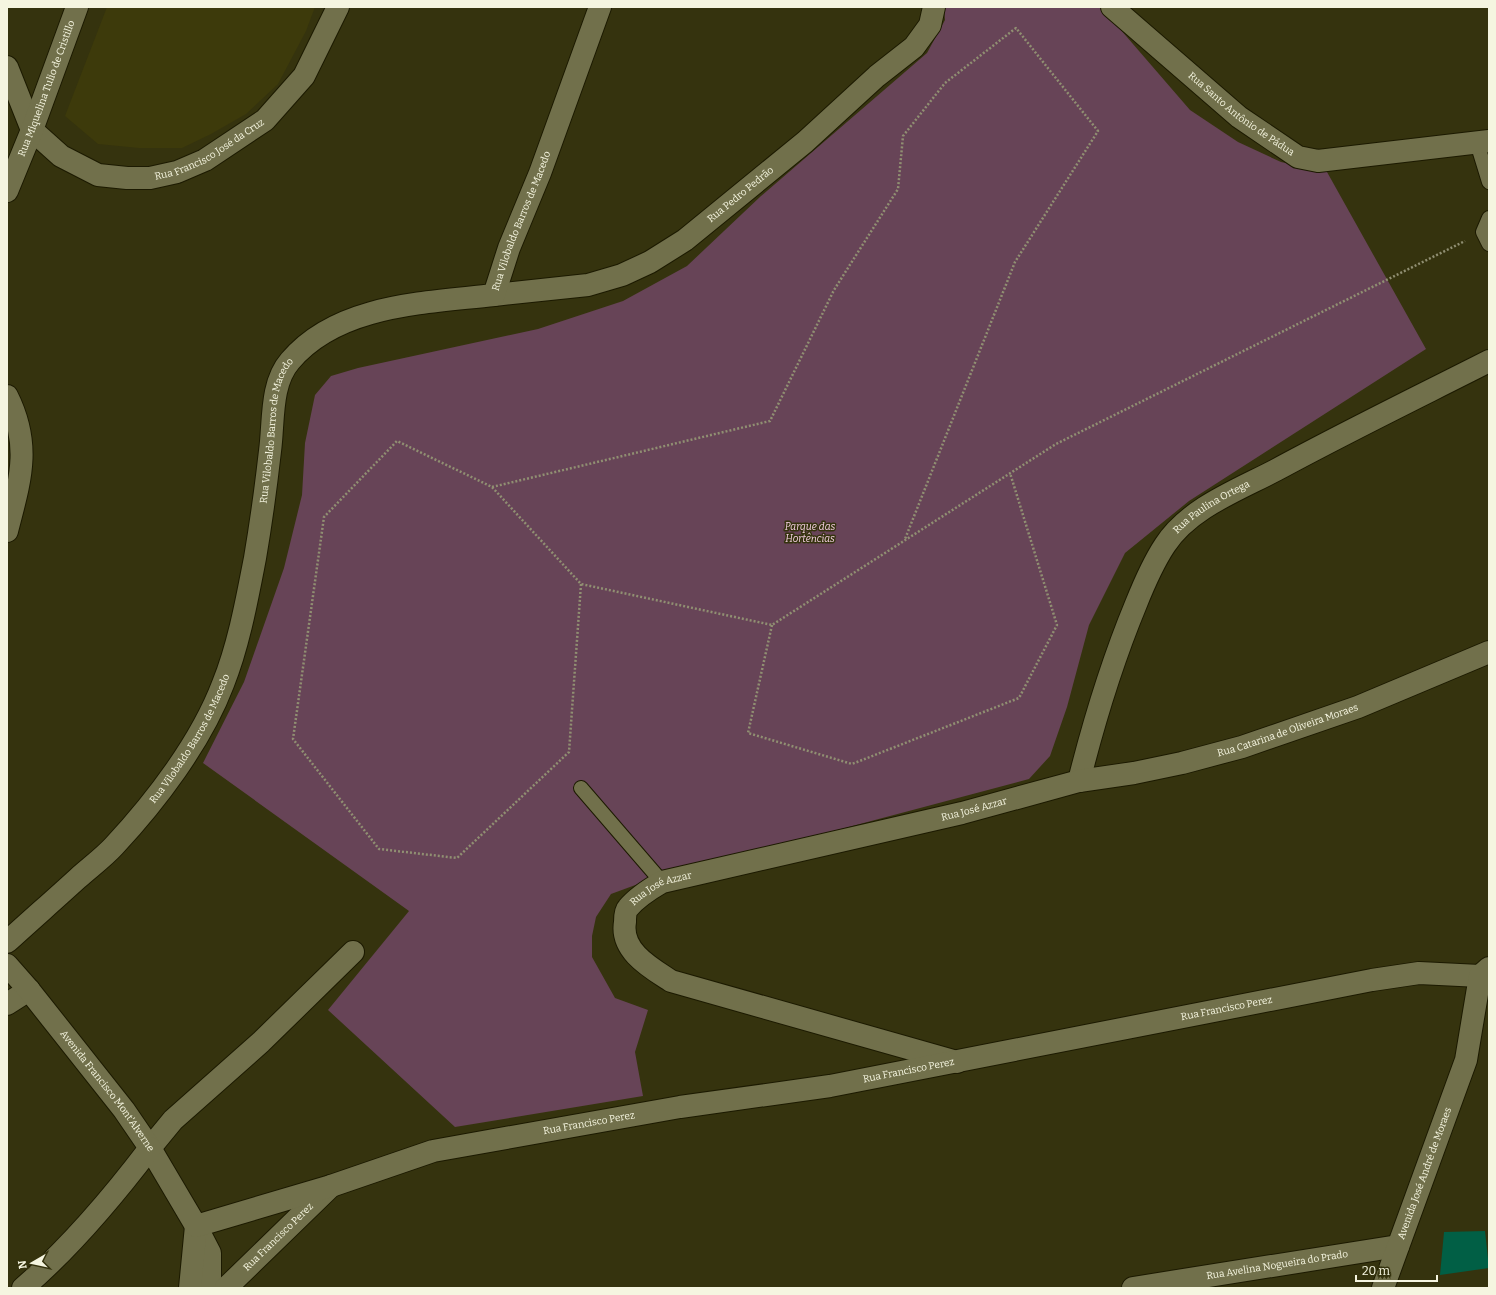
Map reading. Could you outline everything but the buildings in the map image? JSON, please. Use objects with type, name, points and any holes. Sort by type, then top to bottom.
[{"type":"street","name":"Rua Miquelina Tulio de Cristillo","points":[[7,191],[32,130],[77,7]]},
{"type":"street","name":"Rua Francisco José da Cruz","points":[[32,130],[61,156],[98,175],[128,178],[150,178],[177,172],[205,160],[265,120],[304,76],[338,7]]},
{"type":"street","name":"Rua Vilobaldo Barros de Macedo","points":[[7,942],[113,847],[164,786],[202,728],[223,684],[241,625],[255,556],[270,453],[277,387],[288,363],[304,346],[322,334],[349,321],[390,307],[494,295],[509,248],[540,173],[600,7]]},
{"type":"street","name":"Rua Pedro Pedrão","points":[[494,295],[588,285],[622,274],[650,262],[685,240],[805,142],[877,76],[914,47],[930,25],[934,7]]},
{"type":"street","name":"Rua Santo Antônio de Pádua","points":[[1112,7],[1239,117],[1298,157],[1318,161],[1483,142]]},
{"type":"street","points":[[7,68],[32,130]]},
{"type":"street","name":"Rua Paulina Ortega","points":[[1079,781],[1093,725],[1119,644],[1147,577],[1165,544],[1184,522],[1214,503],[1371,419],[1489,361]]},
{"type":"street","points":[[7,396],[18,424],[22,441],[22,459],[18,486],[7,531]]},
{"type":"street","name":"Rua Catarina de Oliveira Moraes","points":[[1079,781],[1134,773],[1182,763],[1242,747],[1358,707],[1489,652]]},
{"type":"street","name":"Rua José Azzar","points":[[957,1062],[671,981],[644,964],[630,948],[623,930],[627,909],[639,897],[662,882],[962,813],[1079,781]]},
{"type":"street","points":[[23,1288],[39,1274],[89,1223],[124,1182],[173,1120],[261,1042],[353,952]]},
{"type":"street","name":"Avenida Francisco Mont'Alverne","points":[[7,965],[29,990],[124,1110],[150,1148],[196,1226],[210,1253],[210,1288]]},
{"type":"street","name":"Rua Francisco Perez","points":[[196,1226],[331,1186],[433,1151],[680,1107],[830,1086],[1372,980],[1419,973],[1486,974]]},
{"type":"street","name":"Avenida José André de Moraes","points":[[1385,1287],[1398,1246],[1466,1060],[1486,974]]},
{"type":"street","points":[[7,1004],[29,990]]},
{"type":"street","name":"Avenida José André de Moraes","points":[[1466,1060],[1489,1023]]},
{"type":"street","name":"Rua Francisco Perez","points":[[226,1288],[331,1186]]},
{"type":"street","points":[[190,1288],[196,1226]]},
{"type":"street","name":"Rua Avelina Nogueira do Prado","points":[[1133,1288],[1398,1246]]},
{"type":"lane","points":[[1483,142],[1489,182]]},
{"type":"lane","points":[[1486,238],[1489,218]]},
{"type":"lane","points":[[581,788],[662,882]]},
{"type":"path","points":[[492,487],[770,421],[834,290],[898,189],[903,136],[946,83],[1016,28],[1098,131],[1015,262],[905,540]]},
{"type":"path","points":[[581,584],[569,752],[457,858],[379,849],[293,739],[324,517],[397,441],[492,487],[581,584],[772,625],[1056,444],[1486,238]]},
{"type":"path","points":[[772,625],[748,733],[763,738],[852,764],[1019,698],[1057,625],[1010,473]]},
{"type":"shaded area","points":[[107,7],[315,7],[306,31],[278,84],[246,114],[211,134],[182,148],[139,148],[98,144],[65,116]]},
{"type":"shaded area","points":[[1485,1231],[1489,1268],[1440,1275],[1444,1232]]},
{"type":"green space","name":"Parque das Hortências","points":[[944,7],[1101,7],[1190,110],[1238,142],[1281,162],[1327,172],[1426,349],[1189,501],[1125,553],[1089,625],[1067,707],[1050,756],[1029,779],[649,880],[611,894],[596,917],[592,936],[592,957],[615,998],[648,1010],[635,1052],[643,1096],[455,1127],[328,1010],[409,911],[203,763],[244,682],[284,568],[302,495],[305,443],[315,395],[331,376],[358,368],[538,329],[623,301],[687,266],[761,196],[927,53],[945,20]]}]
